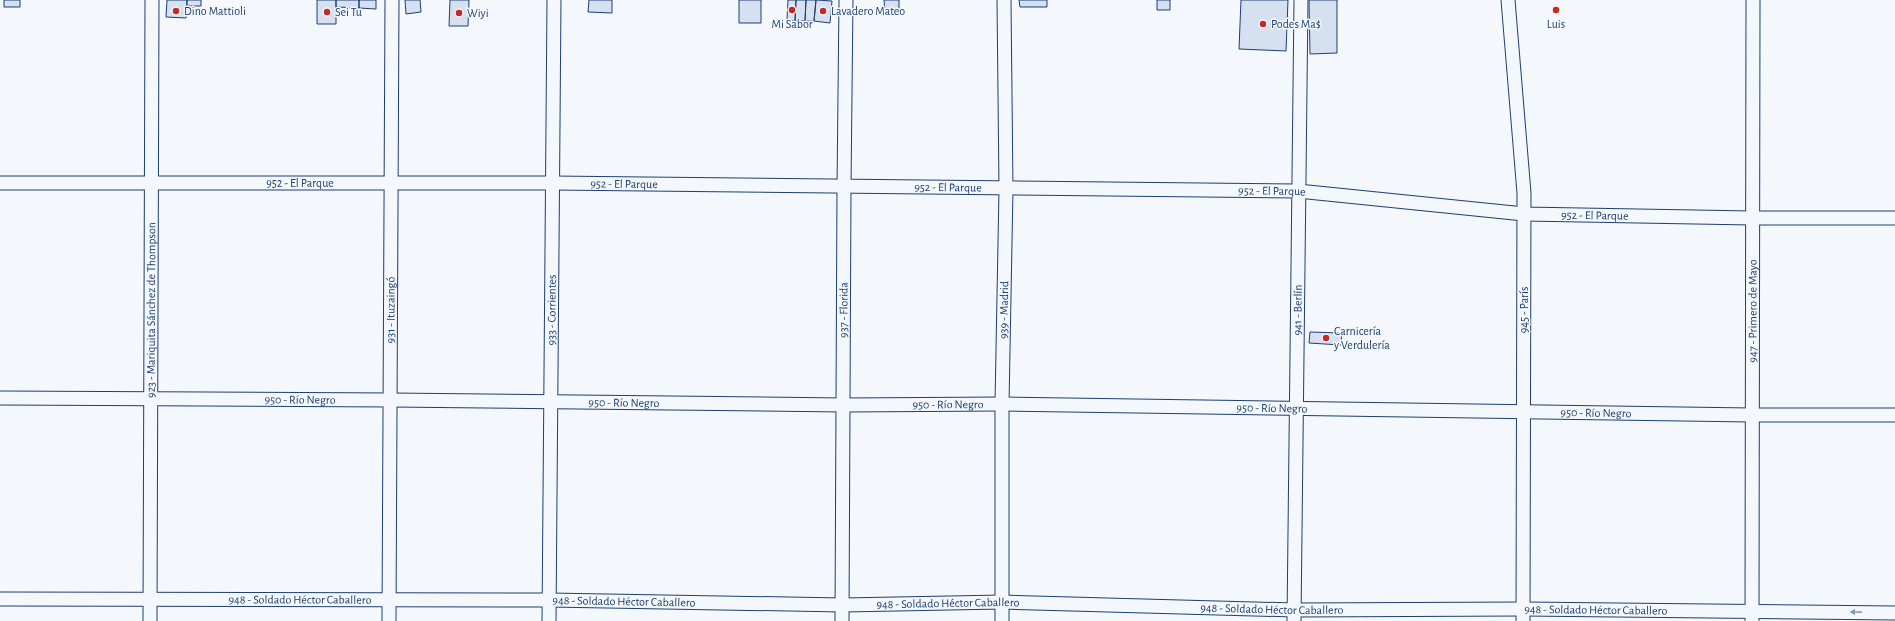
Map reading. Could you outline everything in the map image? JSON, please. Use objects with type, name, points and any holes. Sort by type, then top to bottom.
[{"type":"street","name":"923 - Mariquita Sánchez de Thompson","points":[[150,621],[152,0]]},
{"type":"street","name":"931 - Ituzaingó","points":[[389,621],[392,0]]},
{"type":"street","name":"933 - Corrientes","points":[[549,621],[554,0]]},
{"type":"street","name":"937 - Florida","points":[[842,621],[846,0]]},
{"type":"street","name":"939 - Madrid","points":[[1002,621],[1002,404],[1006,189],[1004,0]]},
{"type":"street","name":"941 - Berlín","points":[[1294,616],[1298,408],[1298,191],[1301,0]]},
{"type":"street","name":"945 - París","points":[[1508,0],[1524,214],[1523,615]]},
{"type":"street","name":"947 - Primero de Mayo","points":[[1752,0],[1752,616]]},
{"type":"street","name":"952 - El Parque","points":[[0,183],[552,184],[844,188],[1298,191],[1524,214],[1752,218],[1895,218]]},
{"type":"street","name":"950 - Río Negro","points":[[0,398],[391,400],[844,405],[1002,404],[1752,415],[1895,414]]},
{"type":"street","name":"948 - Soldado Héctor Caballero","points":[[0,599],[549,600],[843,605],[1002,602],[1294,616],[1752,616],[1895,613]]},
{"type":"building","points":[[4,0],[20,0],[20,7],[4,7]]},
{"type":"building","name":"Dino Mattioli","points":[[167,0],[187,0],[186,18],[166,17]]},
{"type":"building","points":[[187,0],[201,0],[201,6],[187,6]]},
{"type":"building","name":"Sei Tu","points":[[317,0],[336,0],[336,24],[317,24]]},
{"type":"building","points":[[336,0],[359,0],[359,8],[336,7]]},
{"type":"building","points":[[359,0],[376,0],[376,9],[359,8]]},
{"type":"building","points":[[405,0],[420,0],[421,12],[406,14]]},
{"type":"building","name":"Wiyi","points":[[450,0],[469,0],[468,26],[449,26]]},
{"type":"building","points":[[589,0],[612,0],[612,13],[588,12]]},
{"type":"building","points":[[739,0],[761,0],[761,23],[739,23]]},
{"type":"building","name":"Mi Sabor","points":[[788,0],[796,0],[795,21],[787,20]]},
{"type":"building","points":[[796,0],[806,0],[805,21],[795,21]]},
{"type":"building","points":[[806,0],[816,0],[814,21],[805,21]]},
{"type":"building","name":"Lavadero Mateo","points":[[816,0],[832,1],[830,23],[814,21]]},
{"type":"building","points":[[884,0],[899,0],[899,10],[885,11]]},
{"type":"building","points":[[1019,0],[1047,0],[1047,7],[1020,7]]},
{"type":"building","points":[[1157,0],[1170,0],[1170,10],[1157,10]]},
{"type":"building","name":"Podes Ma$","points":[[1241,0],[1288,0],[1286,51],[1239,49]]},
{"type":"building","points":[[1309,0],[1337,0],[1337,53],[1310,54]]},
{"type":"building","name":"Carnicería y Verdulería","points":[[1310,332],[1342,333],[1341,345],[1309,343]]},
{"type":"place","name":"Mi Sabor","points":[[792,10]]},
{"type":"place","name":"Luis","points":[[1556,10]]},
{"type":"place","name":"Dino Mattioli","points":[[176,11]]},
{"type":"place","name":"Lavadero Mateo","points":[[823,11]]},
{"type":"place","name":"Sei Tu","points":[[327,12]]},
{"type":"place","name":"Wiyi","points":[[459,13]]},
{"type":"place","name":"Podes Ma$","points":[[1263,24]]},
{"type":"place","name":"Carnicería y Verdulería","points":[[1326,338]]}]
